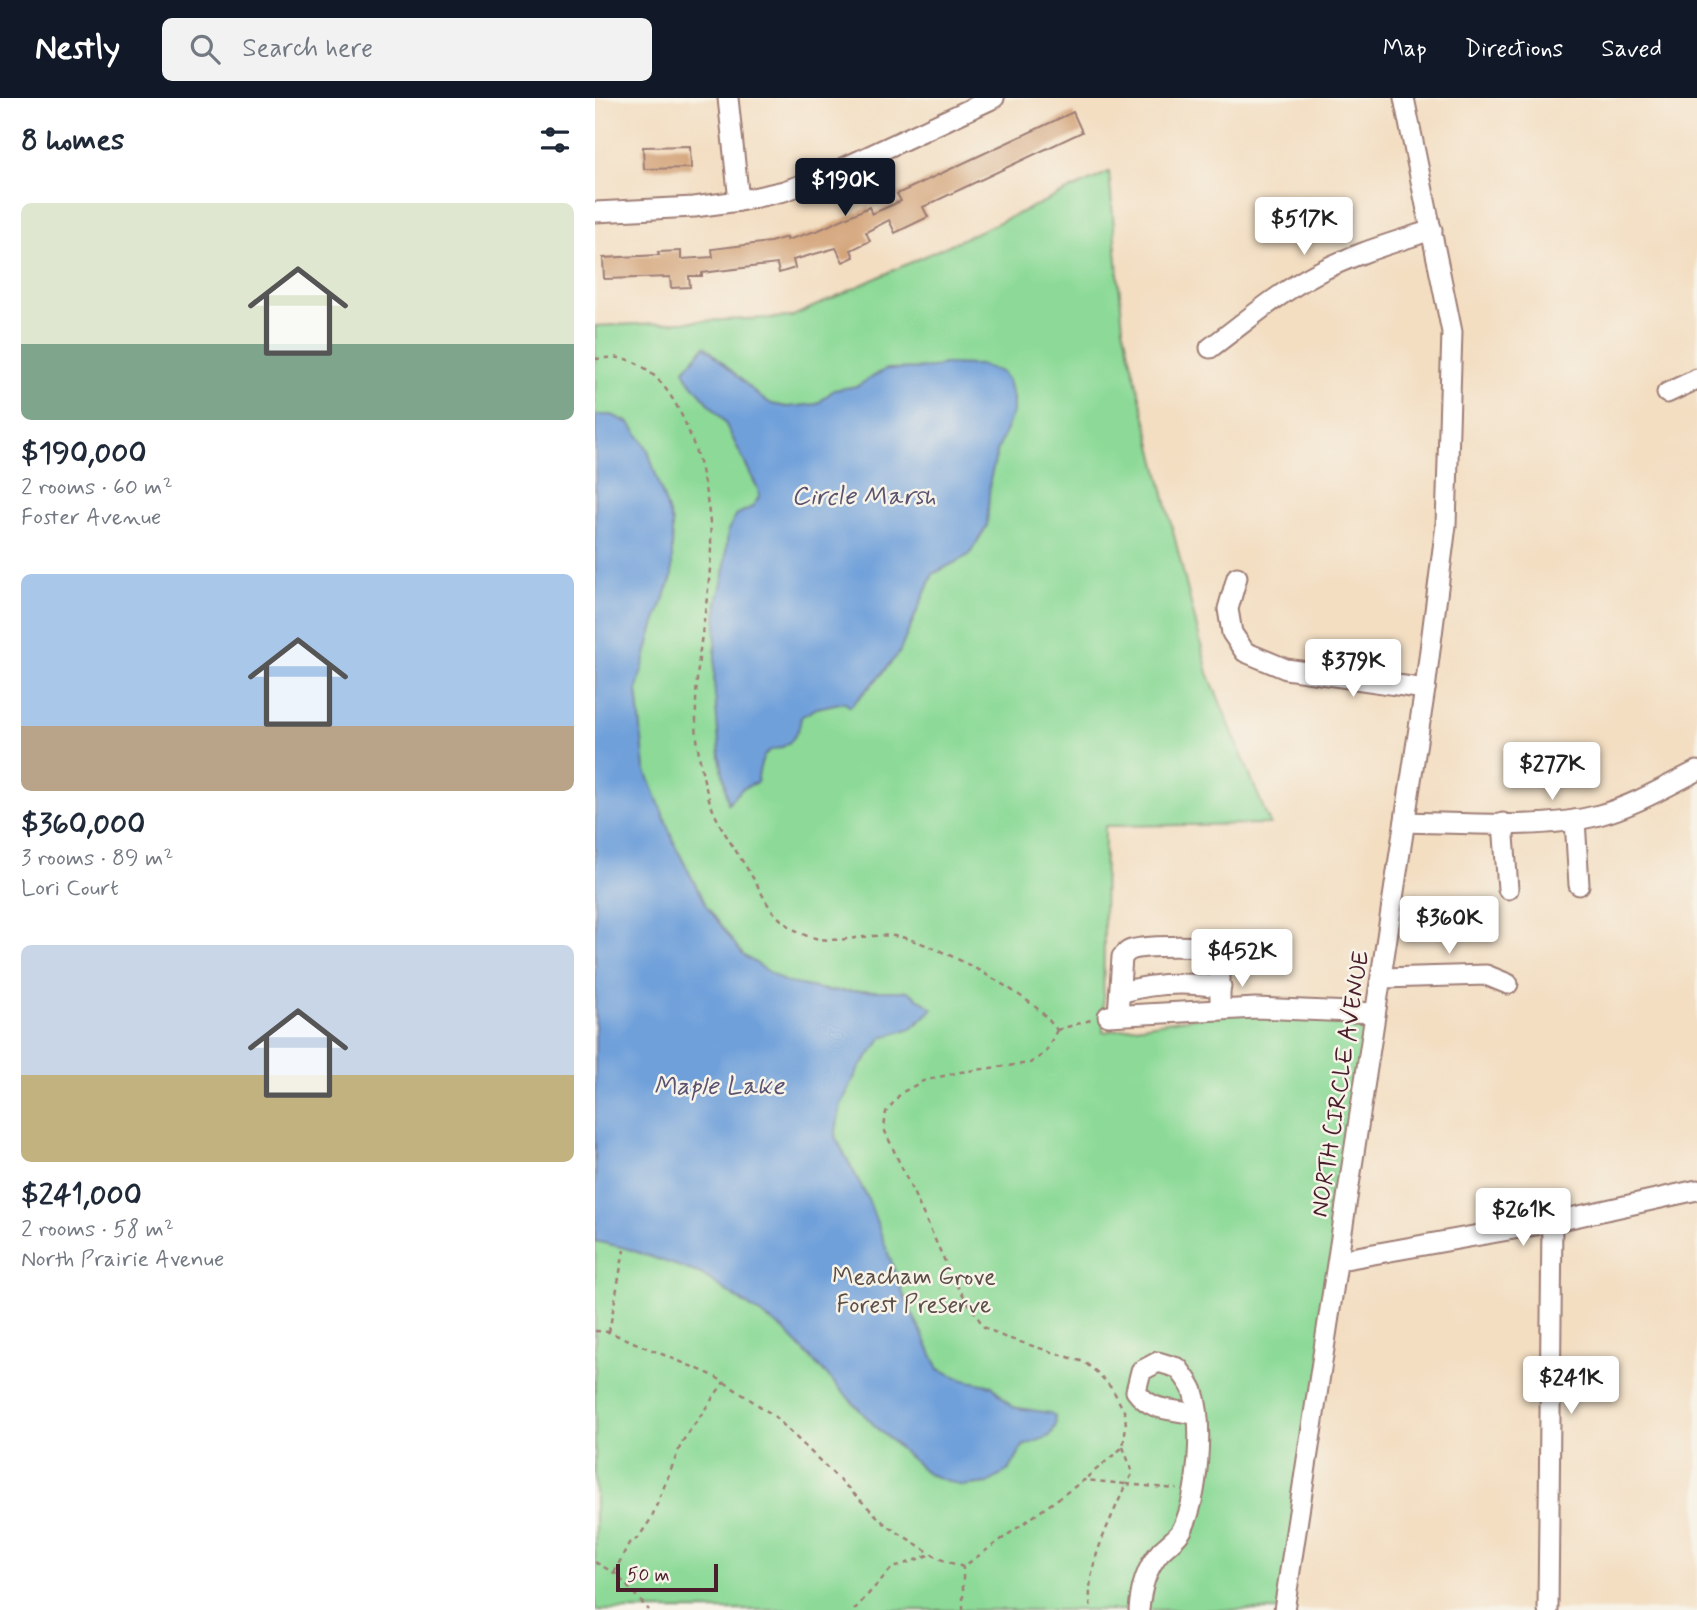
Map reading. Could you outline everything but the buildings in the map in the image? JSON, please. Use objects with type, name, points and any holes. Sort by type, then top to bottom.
[{"type":"street","points":[[728,98],[739,201]]},
{"type":"street","points":[[595,212],[694,207],[785,191],[824,177],[951,107],[994,98]]},
{"type":"street","name":"NORTH CIRCLE AVENUE","points":[[1285,1610],[1425,690],[1446,526],[1452,332],[1404,98]]},
{"type":"street","points":[[1209,348],[1278,297],[1313,275],[1376,247],[1432,230]]},
{"type":"street","points":[[1667,393],[1697,379]]},
{"type":"street","points":[[1237,577],[1228,609],[1232,634],[1245,652],[1286,669],[1425,690]]},
{"type":"street","points":[[1405,822],[1503,823],[1575,820],[1600,815],[1634,802],[1697,771]]},
{"type":"street","points":[[1575,820],[1580,885]]},
{"type":"street","points":[[1503,823],[1508,889]]},
{"type":"street","points":[[1220,1010],[1220,953],[1216,948],[1131,950],[1122,957],[1120,993],[1113,1016],[1220,1010],[1309,1009],[1375,1013]]},
{"type":"street","points":[[1382,978],[1486,975],[1508,984]]},
{"type":"street","points":[[1120,993],[1141,986],[1171,984],[1193,983],[1221,987]]},
{"type":"street","points":[[1340,1260],[1552,1222],[1697,1190]]},
{"type":"street","points":[[1548,1610],[1552,1222]]},
{"type":"street","points":[[1139,1610],[1141,1585],[1159,1553],[1182,1531],[1190,1507],[1199,1458],[1196,1415]]},
{"type":"path","points":[[595,359],[622,358],[655,376],[685,419],[705,486],[710,517],[710,576],[697,675],[697,738],[701,765],[710,802],[720,824],[775,913],[791,928],[814,938],[838,940],[894,936],[918,941],[947,954],[1013,992],[1040,1011],[1057,1030]]},
{"type":"path","points":[[1091,1610],[1089,1598],[1092,1568],[1133,1473],[1123,1447],[1125,1413],[1114,1390],[1084,1362],[1005,1338],[984,1326],[954,1281],[884,1129],[886,1112],[901,1093],[923,1081],[960,1072],[1030,1063],[1045,1053],[1057,1030],[1113,1016]]},
{"type":"path","points":[[609,1332],[624,1250]]},
{"type":"path","points":[[595,1331],[609,1332],[724,1382],[773,1415],[886,1525],[940,1559],[963,1567]]},
{"type":"path","points":[[614,1573],[629,1544],[638,1538],[651,1518],[682,1442],[724,1382]]},
{"type":"path","points":[[963,1567],[1084,1479],[1123,1447]]},
{"type":"path","points":[[1084,1479],[1177,1489]]},
{"type":"path","points":[[855,1610],[891,1569],[932,1553]]},
{"type":"path","points":[[595,1562],[614,1573],[649,1610]]},
{"type":"path","points":[[963,1567],[963,1610]]},
{"type":"green space","name":"Meacham Grove Forest Preserve","points":[[1109,172],[1123,328],[1208,673],[1270,824],[1105,826],[1103,1032],[1256,1008],[1375,1013],[1284,1610],[595,1610],[595,326],[791,317]]},
{"type":"water","name":"Circle Marsh","points":[[705,346],[760,397],[772,404],[787,407],[817,404],[834,390],[857,386],[886,369],[933,368],[943,364],[980,365],[1001,372],[1008,381],[1013,398],[1013,412],[997,452],[990,480],[987,526],[969,555],[933,574],[899,653],[850,707],[844,702],[817,708],[801,717],[792,739],[785,746],[769,751],[764,757],[757,782],[742,789],[728,803],[720,757],[714,682],[717,602],[724,575],[728,530],[736,515],[752,507],[759,497],[758,489],[724,421],[688,379],[684,370]]},
{"type":"water","name":"Maple Lake","points":[[595,415],[612,415],[630,423],[647,448],[672,523],[672,577],[653,629],[637,689],[645,768],[676,847],[706,905],[743,955],[785,982],[831,991],[908,991],[933,1009],[912,1028],[883,1037],[858,1070],[841,1105],[835,1136],[868,1199],[904,1296],[939,1369],[964,1380],[992,1386],[1012,1407],[1055,1416],[1056,1425],[1050,1436],[1023,1446],[1010,1469],[988,1483],[962,1486],[928,1474],[875,1426],[784,1330],[701,1274],[625,1248],[595,1241]]}]
